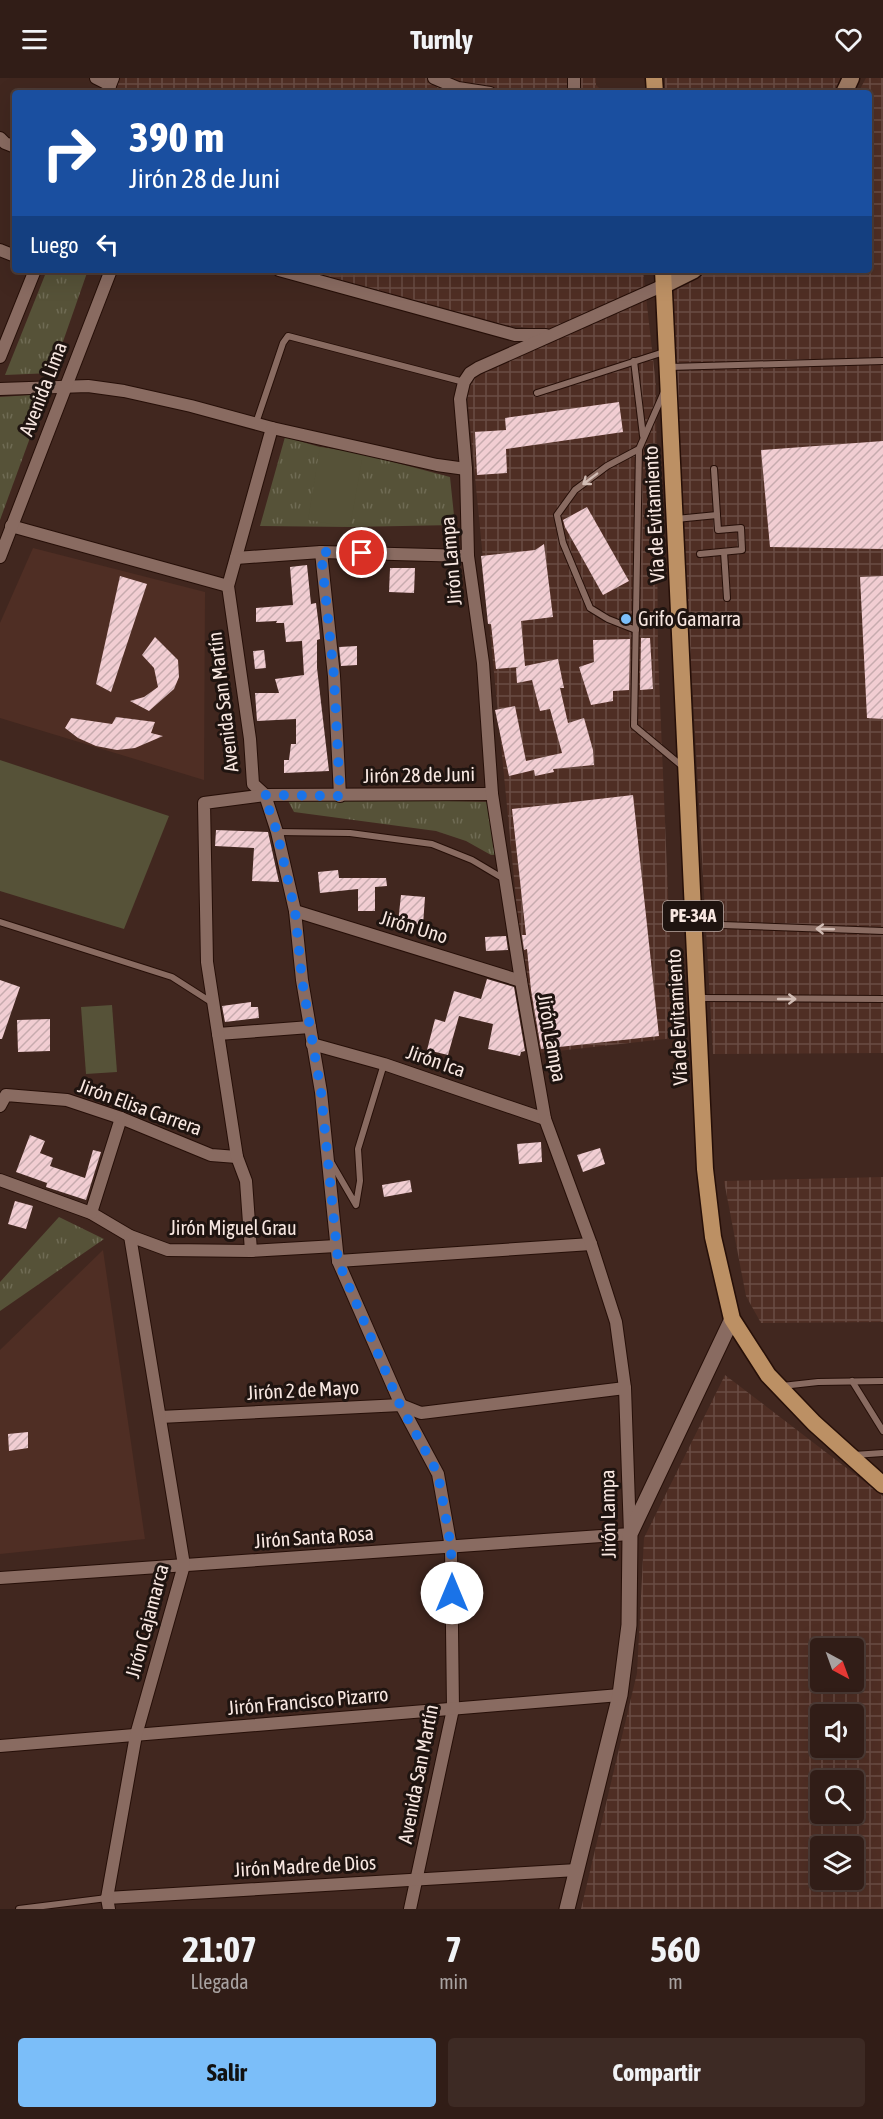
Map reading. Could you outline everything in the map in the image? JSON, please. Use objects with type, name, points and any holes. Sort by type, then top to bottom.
[{"type":"highway","name":"Vía de Evitamiento","points":[[664,277],[705,1169],[713,1237],[732,1319],[768,1375],[849,1456],[883,1485]]},
{"type":"main road","points":[[664,277],[681,273]]},
{"type":"street","points":[[96,78],[110,85]]},
{"type":"street","points":[[434,78],[458,88],[471,90]]},
{"type":"street","points":[[0,357],[34,273]]},
{"type":"street","name":"Avenida Lima","points":[[0,557],[110,273]]},
{"type":"street","points":[[290,273],[515,334],[550,335]]},
{"type":"street","points":[[464,382],[470,373],[478,368],[550,335],[664,277]]},
{"type":"street","name":"Jirón Lampa","points":[[464,382],[460,399],[466,469],[468,556],[483,663],[492,794],[521,981],[545,1119],[591,1244],[616,1322],[625,1388],[630,1534],[629,1625],[620,1695],[567,1909]]},
{"type":"street","points":[[0,389],[88,386],[124,391],[272,428],[437,465],[466,469]]},
{"type":"street","name":"Avenida San Martín","points":[[272,428],[228,586],[250,740],[253,784],[264,795],[277,832],[295,911],[302,980],[321,1092],[338,1261],[400,1405],[438,1474],[451,1547],[453,1709],[410,1909]]},
{"type":"street","points":[[11,526],[228,586]]},
{"type":"street","points":[[321,552],[334,676],[340,796]]},
{"type":"street","points":[[236,558],[321,552],[468,556]]},
{"type":"street","name":"Jirón 28 de Juni","points":[[213,1004],[207,962],[204,803],[264,795],[492,794]]},
{"type":"street","name":"Jirón Uno","points":[[295,911],[521,981]]},
{"type":"street","points":[[213,1004],[237,1156],[246,1181],[251,1251]]},
{"type":"street","points":[[218,1034],[310,1027]]},
{"type":"street","name":"Jirón Ica","points":[[312,1044],[384,1064],[545,1119]]},
{"type":"street","name":"Jirón Elisa Carrera","points":[[0,1106],[6,1095],[67,1100],[121,1118],[211,1155],[237,1156]]},
{"type":"street","points":[[91,1214],[121,1118]]},
{"type":"street","name":"Jirón Miguel Grau","points":[[0,1180],[91,1214],[130,1236],[168,1250],[251,1251],[336,1246]]},
{"type":"street","name":"Jirón Cajamarca","points":[[108,1903],[136,1735],[184,1565],[130,1236]]},
{"type":"street","points":[[338,1261],[591,1244]]},
{"type":"street","points":[[630,1534],[732,1319]]},
{"type":"street","name":"Jirón 2 de Mayo","points":[[160,1417],[400,1405],[421,1413],[625,1388]]},
{"type":"street","name":"Jirón Santa Rosa","points":[[0,1578],[630,1534]]},
{"type":"street","name":"Jirón Francisco Pizarro","points":[[0,1746],[620,1695]]},
{"type":"street","name":"Jirón Madre de Dios","points":[[108,1903],[416,1879],[577,1870]]},
{"type":"lane","points":[[256,423],[283,343],[288,336],[464,382]]},
{"type":"lane","points":[[537,393],[634,362],[668,366],[883,361]]},
{"type":"lane","points":[[634,362],[644,437]]},
{"type":"lane","points":[[668,366],[639,449],[634,726],[687,769]]},
{"type":"lane","points":[[636,630],[608,620],[590,608],[563,543],[557,514],[575,490],[607,466],[639,449]]},
{"type":"lane","points":[[700,554],[742,550],[741,528],[718,530],[714,469]]},
{"type":"lane","points":[[675,519],[717,515]]},
{"type":"lane","points":[[724,552],[728,598]]},
{"type":"lane","points":[[277,832],[350,833],[432,844],[472,860],[505,880]]},
{"type":"lane","points":[[0,922],[172,977],[213,1004]]},
{"type":"lane","points":[[694,924],[883,931]]},
{"type":"lane","points":[[697,998],[883,999]]},
{"type":"lane","points":[[329,1159],[356,1205],[360,1181],[358,1149],[384,1064]]},
{"type":"lane","points":[[852,1381],[883,1431]]},
{"type":"lane","points":[[778,1386],[818,1382],[883,1381]]},
{"type":"lane","points":[[849,1456],[883,1453]]},
{"type":"lane","points":[[19,1909],[108,1903]]},
{"type":"shaded area","points":[[117,78],[596,78],[596,85],[601,90],[112,90]]},
{"type":"shaded area","points":[[665,78],[844,78],[838,90],[665,90]]},
{"type":"shaded area","points":[[866,78],[883,78],[883,1053],[713,1054],[670,290],[707,273],[872,273],[872,90],[860,90]]},
{"type":"shaded area","points":[[313,273],[643,273],[656,385],[658,654],[674,1038],[531,1054],[467,394],[473,378],[531,349],[538,329],[485,323]]},
{"type":"shaded area","points":[[33,548],[205,592],[204,780],[0,718],[0,623]]},
{"type":"shaded area","points":[[883,1177],[883,1322],[761,1323],[746,1296],[724,1181]]},
{"type":"shaded area","points":[[103,1250],[145,1539],[0,1554],[0,1350]]},
{"type":"shaded area","points":[[725,1375],[883,1496],[883,1909],[581,1909],[637,1673],[644,1538]]},
{"type":"green space","points":[[46,273],[87,273],[52,373],[5,375]]},
{"type":"green space","points":[[46,394],[0,520],[0,397]]},
{"type":"green space","points":[[285,437],[320,447],[363,454],[450,477],[455,525],[260,526]]},
{"type":"green space","points":[[320,447],[363,454],[350,527],[308,520]]},
{"type":"green space","points":[[0,760],[169,816],[124,929],[0,891]]},
{"type":"green space","points":[[286,797],[487,802],[498,855],[491,855],[466,841],[436,831],[294,812]]},
{"type":"green space","points":[[112,1005],[117,1072],[86,1074],[81,1007]]},
{"type":"green space","points":[[59,1217],[104,1239],[0,1311],[0,1282]]},
{"type":"building","points":[[619,402],[623,432],[506,449],[507,473],[477,475],[475,432],[506,430],[505,418]]},
{"type":"building","points":[[883,441],[883,549],[770,547],[761,450]]},
{"type":"building","points":[[587,507],[629,581],[603,595],[563,520]]},
{"type":"building","points":[[544,544],[553,617],[521,621],[525,666],[558,659],[564,688],[560,688],[568,723],[584,718],[593,750],[594,765],[553,769],[554,772],[535,776],[534,770],[509,776],[495,710],[515,706],[526,761],[562,753],[550,709],[540,711],[532,680],[517,683],[516,668],[518,667],[496,669],[491,624],[488,624],[481,556],[535,550]]},
{"type":"building","points":[[307,565],[311,604],[316,603],[319,627],[317,668],[329,771],[284,773],[284,760],[289,760],[291,744],[296,744],[296,719],[257,721],[255,693],[279,693],[275,679],[304,675],[302,641],[286,642],[284,623],[256,622],[256,608],[293,605],[290,567]]},
{"type":"building","points":[[390,568],[415,568],[414,593],[389,592]]},
{"type":"building","points":[[120,576],[147,584],[111,692],[96,684]]},
{"type":"building","points":[[883,576],[883,719],[867,718],[860,577]]},
{"type":"building","points":[[155,637],[178,660],[179,677],[174,689],[149,711],[130,701],[144,697],[158,687],[154,668],[142,655]]},
{"type":"building","points":[[641,638],[650,638],[653,689],[640,690]]},
{"type":"building","points":[[630,639],[629,690],[613,691],[613,701],[591,705],[579,667],[594,662],[593,640]]},
{"type":"building","points":[[357,646],[357,665],[341,666],[339,647]]},
{"type":"building","points":[[264,650],[266,668],[255,669],[253,651]]},
{"type":"building","points":[[116,717],[155,722],[151,733],[163,736],[135,748],[117,750],[96,746],[78,738],[65,728],[71,718],[112,724]]},
{"type":"building","points":[[633,795],[659,1036],[541,1049],[527,949],[524,950],[522,935],[526,935],[512,809]]},
{"type":"building","points":[[216,830],[268,832],[279,882],[252,881],[254,848],[215,846]]},
{"type":"building","points":[[338,870],[339,878],[386,878],[387,886],[375,887],[375,911],[358,911],[358,889],[320,893],[318,872]]},
{"type":"building","points":[[401,895],[425,897],[423,925],[398,923]]},
{"type":"building","points":[[506,936],[508,950],[486,951],[485,937]]},
{"type":"building","points":[[487,979],[514,987],[525,1051],[521,1052],[520,1056],[488,1049],[493,1024],[459,1016],[448,1055],[427,1050],[435,1019],[445,1022],[454,991],[481,999]]},
{"type":"building","points":[[0,980],[20,987],[2,1039],[0,1039]]},
{"type":"building","points":[[251,1002],[251,1007],[258,1007],[259,1018],[225,1022],[222,1006]]},
{"type":"building","points":[[50,1019],[50,1051],[18,1052],[17,1020]]},
{"type":"building","points":[[30,1135],[45,1141],[40,1153],[53,1158],[50,1166],[85,1178],[93,1150],[101,1152],[86,1200],[46,1187],[47,1183],[16,1172]]},
{"type":"building","points":[[541,1142],[542,1162],[519,1164],[517,1144]]},
{"type":"building","points":[[600,1148],[605,1164],[583,1172],[577,1155]]},
{"type":"building","points":[[410,1180],[412,1192],[384,1197],[382,1185]]},
{"type":"building","points":[[15,1201],[33,1206],[26,1229],[8,1224]]},
{"type":"building","points":[[28,1432],[28,1448],[9,1451],[8,1434]]},
{"type":"place","name":"Grifo Gamarra","points":[[626,619]]},
{"type":"route","points":[[362,553],[321,552],[334,676],[340,796],[264,795],[277,832],[295,911],[302,980],[321,1092],[338,1261],[400,1405],[438,1474],[451,1547],[452,1593]]}]
